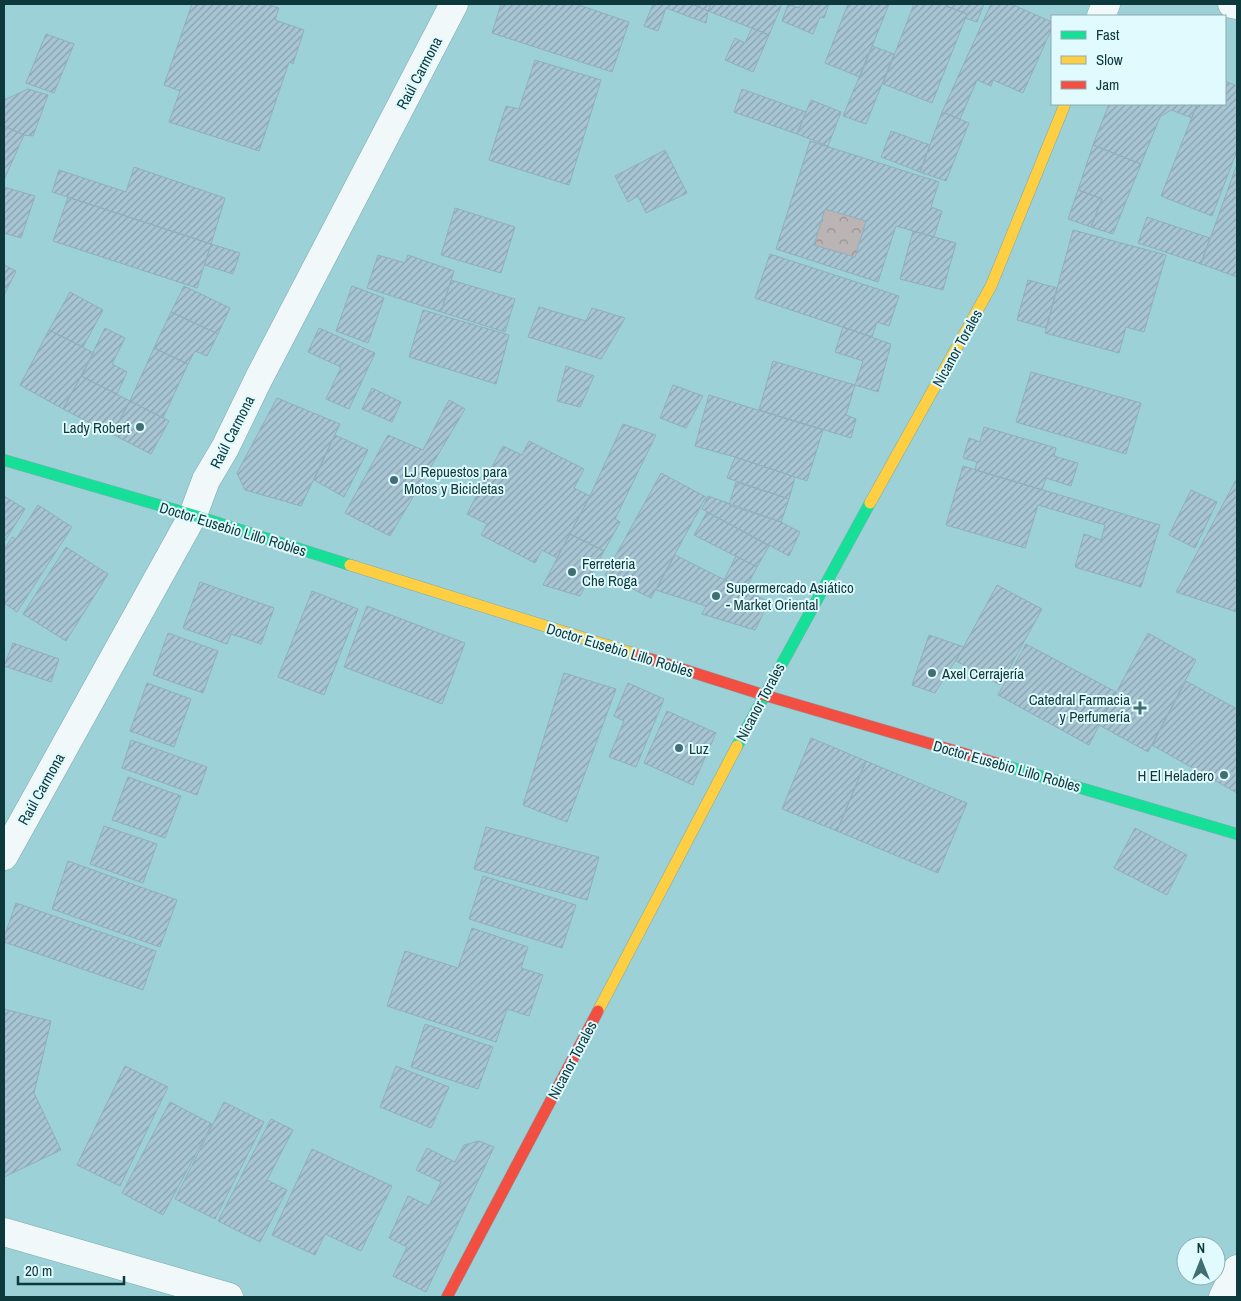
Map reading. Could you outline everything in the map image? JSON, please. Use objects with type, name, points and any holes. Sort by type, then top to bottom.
[{"type":"street","name":"Raúl Carmona","points":[[4,856],[192,515],[206,480],[225,448],[259,378],[454,4]]},
{"type":"street","points":[[1232,4],[1237,5]]},
{"type":"street","name":"Nicanor Torales","points":[[447,1297],[764,695],[991,286],[1065,105]]},
{"type":"street","name":"Doctor Eusebio Lillo Robles","points":[[4,460],[192,515],[764,695],[1237,834]]},
{"type":"street","points":[[4,1232],[229,1297]]},
{"type":"street","points":[[1223,1297],[1237,1269]]},
{"type":"green space","points":[[825,209],[866,221],[855,257],[814,245]]},
{"type":"building","points":[[192,4],[265,4],[279,8],[275,20],[304,30],[293,64],[289,62],[259,151],[169,122],[180,91],[164,85]]},
{"type":"building","points":[[501,4],[580,4],[629,22],[612,72],[492,33]]},
{"type":"building","points":[[653,4],[692,4],[708,11],[706,23],[666,8],[658,31],[644,26]]},
{"type":"building","points":[[692,4],[711,4],[708,11]]},
{"type":"building","points":[[711,4],[782,4],[769,35],[708,11]]},
{"type":"building","points":[[788,4],[799,8],[801,4],[829,4],[824,18],[820,17],[813,34],[782,21]]},
{"type":"building","points":[[848,4],[889,4],[860,77],[825,63]]},
{"type":"building","points":[[914,4],[947,4],[946,6],[967,14],[932,103],[883,84]]},
{"type":"building","points":[[947,4],[984,4],[977,22],[965,18],[967,14],[946,6]]},
{"type":"building","points":[[991,4],[1011,4],[1051,22],[1051,30],[1023,93],[993,80],[991,86],[977,80],[960,119],[942,112]]},
{"type":"building","points":[[752,28],[769,35],[753,72],[725,60],[735,38],[745,43]]},
{"type":"building","points":[[46,34],[74,44],[54,93],[26,83]]},
{"type":"building","points":[[872,46],[894,54],[866,124],[843,116]]},
{"type":"building","points":[[535,60],[601,80],[569,185],[489,160],[506,106],[519,109]]},
{"type":"building","points":[[1226,81],[1237,86],[1237,151],[1212,216],[1161,196],[1197,105],[1226,105]]},
{"type":"building","points":[[28,89],[48,95],[33,136],[24,135],[4,126],[4,100]]},
{"type":"building","points":[[742,89],[806,112],[797,134],[734,112]]},
{"type":"building","points":[[811,100],[841,112],[828,146],[797,134]]},
{"type":"building","points":[[1109,105],[1197,105],[1192,118],[1171,110],[1160,117],[1141,164],[1093,145]]},
{"type":"building","points":[[942,112],[969,123],[946,181],[920,172]]},
{"type":"building","points":[[4,126],[24,135],[4,180]]},
{"type":"building","points":[[891,131],[930,145],[920,172],[881,157]]},
{"type":"building","points":[[810,141],[939,182],[931,207],[942,211],[934,237],[896,226],[878,282],[776,249]],"holes":[[[825,209],[866,221],[855,257],[814,245]]]},
{"type":"building","points":[[1093,145],[1141,164],[1113,234],[1091,227],[1102,199],[1078,190]]},
{"type":"building","points":[[665,150],[687,193],[646,213],[638,196],[628,202],[615,176]]},
{"type":"building","points":[[1237,164],[1237,277],[1201,264]]},
{"type":"building","points":[[134,167],[225,198],[211,244],[52,192],[59,170],[126,192]]},
{"type":"building","points":[[4,187],[35,196],[21,238],[4,233]]},
{"type":"building","points":[[1078,190],[1102,199],[1091,227],[1068,219]]},
{"type":"building","points":[[68,197],[211,244],[197,288],[53,241]]},
{"type":"building","points":[[455,208],[515,227],[501,273],[441,255]]},
{"type":"building","points":[[1147,217],[1210,238],[1201,264],[1138,243]]},
{"type":"building","points":[[1073,230],[1166,255],[1144,332],[1126,327],[1119,353],[1045,333]]},
{"type":"building","points":[[913,231],[956,243],[943,290],[900,279]]},
{"type":"building","points":[[211,244],[240,253],[233,274],[205,265]]},
{"type":"building","points":[[770,254],[899,296],[889,326],[877,322],[872,337],[755,298]]},
{"type":"building","points":[[378,255],[405,263],[408,255],[454,271],[441,312],[367,288]]},
{"type":"building","points":[[4,265],[16,271],[4,295]]},
{"type":"building","points":[[451,280],[515,299],[505,332],[441,312]]},
{"type":"building","points":[[1028,280],[1057,288],[1046,328],[1017,320]]},
{"type":"building","points":[[184,286],[230,308],[218,334],[171,312]]},
{"type":"building","points":[[352,286],[384,298],[368,343],[336,331]]},
{"type":"building","points":[[70,292],[103,310],[83,347],[49,330]]},
{"type":"building","points":[[539,307],[586,321],[592,308],[625,318],[601,359],[528,337]]},
{"type":"building","points":[[423,310],[509,335],[496,384],[409,357]]},
{"type":"building","points":[[171,312],[218,334],[207,356],[195,351],[188,364],[154,348]]},
{"type":"building","points":[[843,327],[891,344],[878,392],[855,385],[863,361],[835,352]]},
{"type":"building","points":[[105,328],[125,338],[112,364],[127,372],[117,394],[81,376]]},
{"type":"building","points":[[319,328],[375,353],[349,409],[326,399],[341,367],[308,352]]},
{"type":"building","points":[[49,330],[94,353],[63,409],[20,385]]},
{"type":"building","points":[[154,348],[188,364],[163,418],[130,401]]},
{"type":"building","points":[[773,361],[855,385],[846,415],[856,419],[851,438],[759,410]]},
{"type":"building","points":[[566,366],[594,376],[580,407],[557,401]]},
{"type":"building","points":[[1031,372],[1141,403],[1126,454],[1016,422]]},
{"type":"building","points":[[81,376],[130,401],[112,434],[63,409]]},
{"type":"building","points":[[673,385],[703,396],[686,428],[660,418]]},
{"type":"building","points":[[372,388],[401,402],[392,422],[362,409]]},
{"type":"building","points":[[709,395],[823,430],[807,481],[695,446]]},
{"type":"building","points":[[277,398],[340,424],[301,506],[245,490],[237,473]]},
{"type":"building","name":"LJ Repuestos para Motos y Bicicletas","points":[[449,400],[465,409],[390,536],[345,513],[388,435],[423,450]]},
{"type":"building","name":"Lady Robert","points":[[130,401],[169,421],[151,454],[112,434]]},
{"type":"building","points":[[623,424],[656,435],[615,519],[620,522],[604,551],[570,534],[590,496]]},
{"type":"building","points":[[984,427],[1056,448],[1054,456],[1078,463],[1071,486],[1046,478],[1042,490],[975,470],[977,462],[963,458],[969,438],[980,442]]},
{"type":"building","points":[[335,435],[368,450],[344,497],[314,480]]},
{"type":"building","points":[[529,441],[584,469],[574,488],[590,496],[557,558],[542,550],[535,563],[481,535],[487,524],[467,514],[503,446],[522,455]]},
{"type":"building","points":[[735,457],[795,477],[789,499],[727,478]]},
{"type":"building","points":[[963,466],[1160,525],[1141,587],[1075,567],[1084,534],[1101,540],[1105,525],[1038,505],[1025,548],[946,525]]},
{"type":"building","points":[[661,473],[706,497],[651,598],[605,575]]},
{"type":"building","points":[[1237,478],[1237,612],[1176,592]]},
{"type":"building","points":[[736,482],[789,499],[781,522],[729,505]]},
{"type":"building","points":[[1191,490],[1217,502],[1195,548],[1169,535]]},
{"type":"building","points":[[4,496],[25,509],[4,542]]},
{"type":"building","points":[[708,496],[781,522],[800,532],[789,556],[702,509]]},
{"type":"building","points":[[38,505],[72,527],[17,612],[4,603],[4,550],[12,537],[16,539]]},
{"type":"building","points":[[707,512],[769,546],[757,567],[694,535]]},
{"type":"building","name":"Ferreteria Che Roga","points":[[570,534],[604,551],[580,596],[543,585]]},
{"type":"building","points":[[66,547],[108,574],[66,641],[23,614]]},
{"type":"building","name":"Supermercado Asiático - Market Oriental","points":[[675,555],[769,602],[755,630],[702,614],[706,606],[656,590]]},
{"type":"building","points":[[736,556],[757,567],[745,590],[724,580]]},
{"type":"building","points":[[200,582],[274,608],[261,644],[231,634],[227,644],[183,628]]},
{"type":"building","points":[[997,585],[1042,609],[1000,685],[956,661]]},
{"type":"building","points":[[312,591],[358,609],[324,695],[278,677]]},
{"type":"building","points":[[367,606],[465,643],[442,704],[344,667]]},
{"type":"building","points":[[168,633],[218,651],[203,693],[153,675]]},
{"type":"building","name":"Catedral Farmacia y Perfumería","points":[[1148,633],[1196,660],[1148,752],[1099,725]]},
{"type":"building","name":"Axel Cerrajería","points":[[929,635],[964,647],[935,693],[912,685]]},
{"type":"building","points":[[13,643],[59,659],[51,682],[4,666]]},
{"type":"building","points":[[1026,644],[1116,692],[1089,745],[998,695]]},
{"type":"building","points":[[564,673],[616,689],[567,822],[523,805]]},
{"type":"building","points":[[1186,681],[1237,709],[1237,793],[1152,745]]},
{"type":"building","points":[[147,683],[191,699],[174,747],[130,731]]},
{"type":"building","points":[[628,683],[664,699],[636,767],[609,757],[624,721],[614,716]]},
{"type":"building","points":[[667,711],[716,733],[693,785],[644,763]]},
{"type":"building","points":[[811,738],[866,761],[837,831],[782,809]]},
{"type":"building","points":[[131,740],[207,767],[197,795],[122,768]]},
{"type":"building","points":[[866,761],[967,803],[938,873],[837,831]]},
{"type":"building","points":[[128,777],[181,796],[165,838],[112,820]]},
{"type":"building","points":[[104,826],[157,844],[143,883],[90,864]]},
{"type":"building","points":[[486,827],[599,857],[587,900],[474,869]]},
{"type":"building","points":[[1135,828],[1187,855],[1167,895],[1114,868]]},
{"type":"building","points":[[68,861],[177,900],[160,947],[52,909]]},
{"type":"building","points":[[483,876],[576,905],[562,948],[469,919]]},
{"type":"building","points":[[16,903],[156,951],[143,990],[4,942]]},
{"type":"building","points":[[472,928],[528,947],[521,968],[543,975],[529,1016],[507,1009],[496,1042],[387,1006],[405,951],[458,968]]},
{"type":"building","points":[[4,1009],[51,1021],[34,1093],[61,1150],[4,1177]]},
{"type":"building","points":[[425,1024],[493,1047],[478,1089],[411,1067]]},
{"type":"building","points":[[125,1066],[168,1087],[120,1186],[77,1165]]},
{"type":"building","points":[[396,1066],[449,1087],[431,1128],[380,1107]]},
{"type":"building","points":[[170,1102],[212,1124],[163,1215],[122,1193]]},
{"type":"building","points":[[224,1102],[264,1122],[215,1219],[175,1199]]},
{"type":"building","points":[[271,1119],[293,1130],[267,1180],[287,1190],[260,1242],[218,1221]]},
{"type":"building","points":[[479,1141],[494,1147],[426,1292],[393,1276],[407,1247],[389,1238],[408,1196],[429,1206],[441,1182],[416,1170],[427,1148],[455,1162],[464,1145]]},
{"type":"building","points":[[312,1149],[392,1186],[361,1251],[325,1234],[315,1255],[272,1235]]},
{"type":"traffic: fast","points":[[4,460],[193,515],[350,565]]},
{"type":"traffic: fast","points":[[737,746],[870,503]]},
{"type":"traffic: fast","points":[[996,763],[1237,834]]},
{"type":"traffic: slow","points":[[870,503],[991,286],[1065,105]]},
{"type":"traffic: slow","points":[[350,565],[638,655]]},
{"type":"traffic: slow","points":[[598,1011],[737,746]]},
{"type":"traffic: jam","points":[[638,655],[764,695],[996,763]]},
{"type":"traffic: jam","points":[[447,1297],[598,1011]]},
{"type":"place","name":"Lady Robert","points":[[140,427]]},
{"type":"place","name":"LJ Repuestos para Motos y Bicicletas","points":[[394,480]]},
{"type":"place","name":"Ferreteria Che Roga","points":[[572,572]]},
{"type":"place","name":"Supermercado Asiático - Market Oriental","points":[[716,596]]},
{"type":"place","name":"Axel Cerrajería","points":[[932,673]]},
{"type":"place","name":"Catedral Farmacia y Perfumería","points":[[1140,708]]},
{"type":"place","name":"Luz","points":[[679,748]]},
{"type":"place","name":"H El Heladero","points":[[1224,775]]}]
